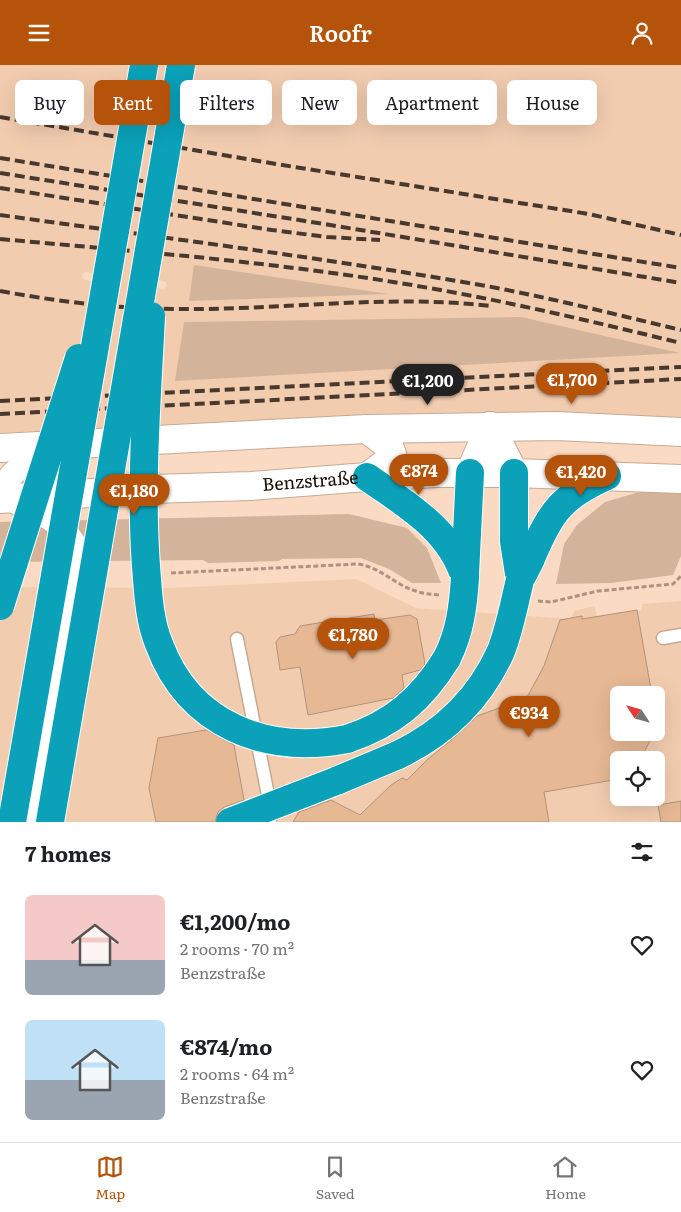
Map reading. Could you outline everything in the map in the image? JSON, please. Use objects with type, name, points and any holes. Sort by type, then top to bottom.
[{"type":"highway","points":[[12,822],[144,65]]},
{"type":"highway","points":[[50,822],[181,65]]},
{"type":"highway","points":[[156,205],[144,463],[144,536],[147,583],[154,630],[174,673],[198,703],[226,724],[242,732],[272,741],[310,743],[347,739],[376,728],[408,706],[426,689],[447,658],[458,633],[461,619],[456,587],[458,559],[437,529],[411,507],[366,477]]},
{"type":"highway","points":[[0,606],[110,262]]},
{"type":"highway","points":[[456,587],[470,473]]},
{"type":"highway","points":[[514,473],[514,541],[526,591]]},
{"type":"highway","points":[[230,822],[398,755],[424,742],[458,715],[475,695],[500,652],[509,626],[526,591],[532,558],[540,535],[555,511],[577,491],[607,476]]},
{"type":"main road","points":[[490,426],[514,473]]},
{"type":"main road","points":[[470,473],[490,426]]},
{"type":"main road","points":[[0,448],[367,429],[490,426],[556,426],[681,432]]},
{"type":"main road","points":[[366,477],[386,463],[392,454],[389,446],[367,429]]},
{"type":"main road","name":"Benzstraße","points":[[5,499],[151,489],[250,487],[366,477],[470,473],[681,479]]},
{"type":"street","points":[[56,445],[34,460],[7,473],[3,478],[1,487],[5,499],[47,516],[57,523],[73,543],[76,557]]},
{"type":"street","points":[[30,822],[76,557],[86,535],[103,513],[118,503],[151,489]]},
{"type":"lane","points":[[663,638],[681,635]]},
{"type":"lane","points":[[237,639],[271,809],[270,822]]},
{"type":"path","points":[[170,573],[358,564],[370,566],[414,591],[428,594],[456,587]]},
{"type":"path","points":[[526,591],[551,602],[598,591],[673,584],[681,577]]},
{"type":"shaded area","points":[[0,65],[681,65],[681,419],[551,412],[285,419],[0,433]],"holes":[[[86,272],[115,276],[114,285],[85,280],[82,277],[83,273]],[[136,276],[164,281],[167,286],[164,289],[134,285]]]},
{"type":"shaded area","points":[[194,265],[389,294],[189,301]]},
{"type":"shaded area","points":[[521,317],[680,353],[175,381],[184,322]]},
{"type":"shaded area","points":[[646,490],[681,492],[681,556],[673,575],[611,583],[556,584],[564,544],[577,525],[605,502]]},
{"type":"shaded area","points":[[349,514],[407,528],[427,548],[441,583],[412,583],[389,569],[361,558],[282,559],[279,561],[208,563],[203,560],[0,562],[0,522]]},
{"type":"shaded area","points":[[356,579],[416,608],[571,619],[574,611],[595,606],[597,617],[642,610],[642,604],[681,601],[681,822],[0,822],[0,587],[170,588]]},
{"type":"building","points":[[637,610],[650,686],[610,686],[610,741],[650,741],[645,751],[610,751],[610,781],[544,792],[549,822],[293,822],[299,812],[331,800],[360,815],[391,785],[402,778],[407,780],[477,716],[525,701],[544,666],[560,620],[582,616],[582,619]]},
{"type":"building","points":[[374,614],[375,620],[410,615],[417,619],[425,664],[420,670],[402,675],[404,688],[393,698],[308,715],[300,667],[280,670],[276,642],[280,637],[295,634],[300,626]]},
{"type":"building","points":[[206,730],[234,745],[244,800],[224,807],[218,812],[215,822],[156,822],[149,788],[158,738]]},
{"type":"building","points":[[681,801],[681,822],[661,822],[658,806],[665,806],[665,804]]},
{"type":"railway","points":[[0,117],[276,164],[589,214],[681,235]]},
{"type":"railway","points":[[0,158],[681,268]]},
{"type":"railway","points":[[0,173],[681,283]]},
{"type":"railway","points":[[0,188],[272,230],[327,237],[380,240]]},
{"type":"railway","points":[[0,215],[416,274],[501,289],[681,330]]},
{"type":"railway","points":[[0,239],[246,262],[393,282],[502,302],[681,343]]},
{"type":"railway","points":[[0,291],[90,304],[158,309],[220,309],[374,302],[452,303],[491,306]]},
{"type":"railway","points":[[0,401],[681,367]]},
{"type":"railway","points":[[0,414],[681,379]]}]
